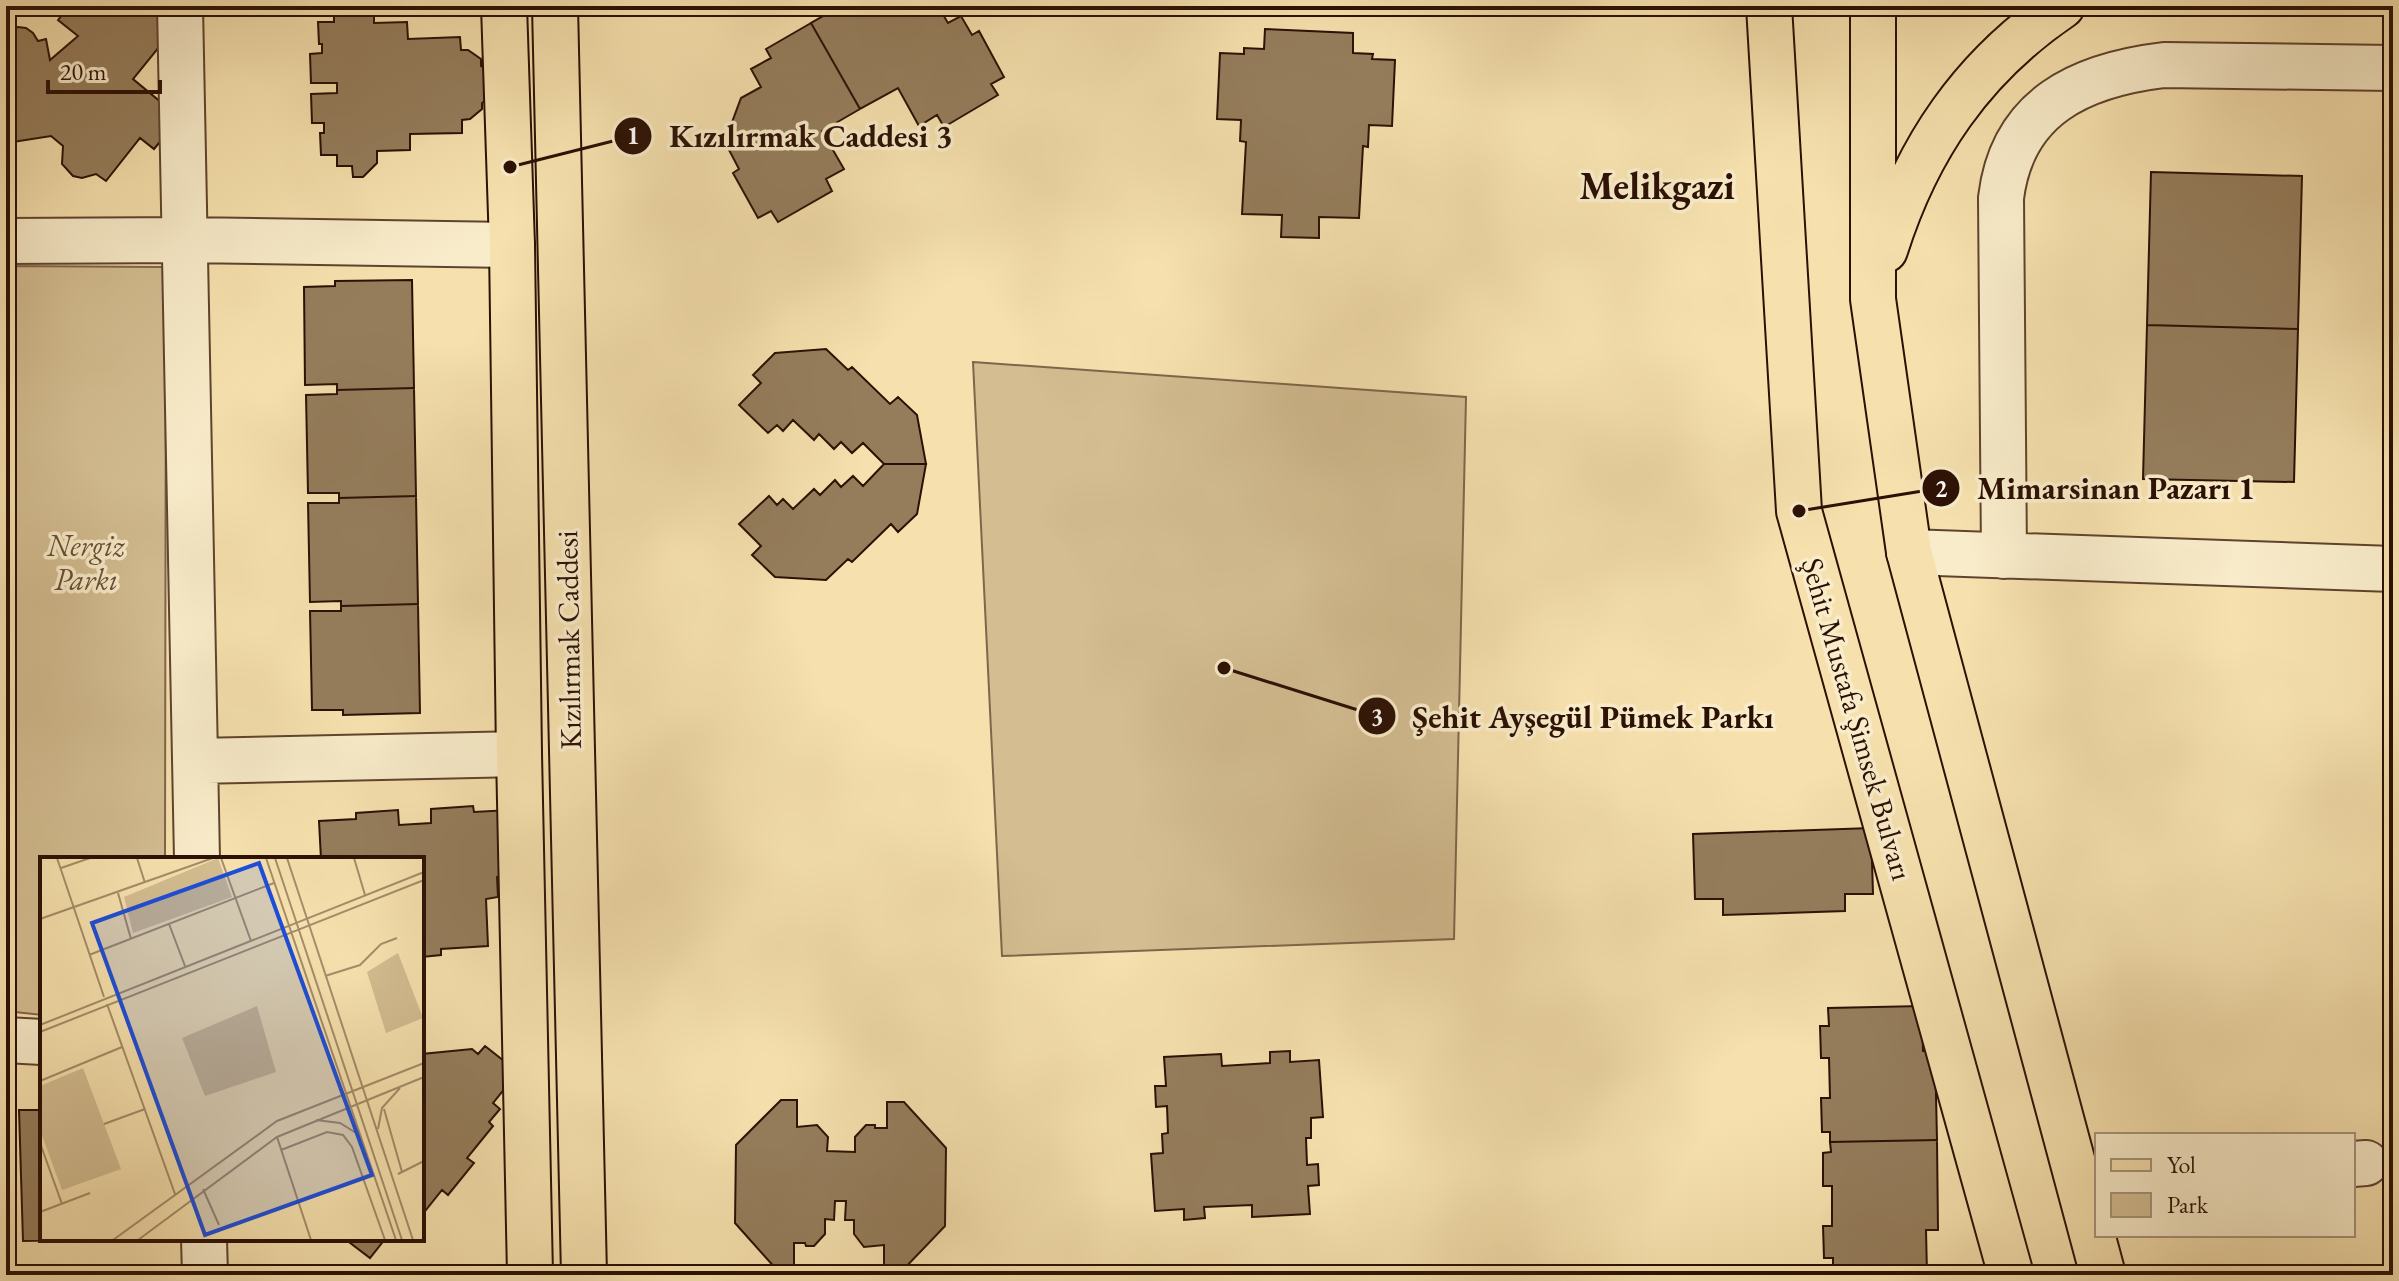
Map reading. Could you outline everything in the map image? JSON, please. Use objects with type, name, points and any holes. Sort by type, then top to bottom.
[{"type":"main road","name":"Kızılırmak Caddesi","points":[[504,6],[512,245],[530,1275]]},
{"type":"main road","name":"Kızılırmak Caddesi","points":[[555,6],[584,1275]]},
{"type":"main road","name":"Şehit Mustafa Şimsek Bulvarı","points":[[1769,6],[1799,511],[2011,1275]]},
{"type":"main road","points":[[1873,6],[1873,299],[1909,552],[2088,1187],[2095,1228]]},
{"type":"main road","points":[[1873,299],[1883,254],[1898,210],[1917,167],[1941,127],[1968,89],[2001,54],[2062,6]]},
{"type":"main road","points":[[2097,1237],[2103,1275]]},
{"type":"street","points":[[180,6],[197,857]]},
{"type":"street","points":[[2004,556],[2001,198],[2009,157],[2035,117],[2054,100],[2077,88],[2105,76],[2134,69],[2164,65],[2393,68]]},
{"type":"street","points":[[6,241],[185,240],[512,245]]},
{"type":"street","points":[[1909,552],[2393,569]]},
{"type":"street","points":[[195,761],[519,754]]},
{"type":"street","points":[[6,1040],[40,1042]]},
{"type":"street","points":[[204,1241],[205,1275]]},
{"type":"green space","name":"Nergiz Parkı","points":[[6,266],[166,267],[165,857],[40,857],[40,1015],[6,1011]]},
{"type":"green space","points":[[973,362],[1466,397],[1454,939],[1002,956]]},
{"type":"building","points":[[58,6],[164,6],[181,20],[133,79],[180,118],[154,149],[140,138],[106,181],[96,174],[82,178],[73,176],[62,164],[63,146],[51,136],[6,143],[6,30],[26,28],[38,41],[46,39],[50,60],[78,36],[58,20],[62,15]]},
{"type":"building","points":[[349,6],[368,6],[374,11],[374,23],[407,22],[408,39],[460,37],[461,50],[468,50],[481,59],[481,66],[498,77],[499,91],[482,103],[482,109],[470,119],[462,120],[462,133],[410,134],[410,150],[377,151],[377,163],[363,177],[353,177],[352,166],[337,166],[337,155],[321,155],[320,133],[324,133],[324,123],[312,123],[311,94],[337,93],[337,83],[311,83],[310,54],[322,53],[318,22],[334,22],[334,10],[349,9]]},
{"type":"building","points":[[841,6],[887,6],[891,13],[902,6],[938,6],[948,23],[961,16],[972,35],[979,31],[1004,77],[991,84],[998,95],[944,127],[937,115],[919,126],[898,88],[860,109],[811,23]]},
{"type":"building","points":[[811,23],[860,109],[822,131],[844,169],[826,179],[832,191],[778,222],[771,211],[758,218],[733,173],[739,169],[729,150],[742,143],[731,125],[741,98],[761,87],[751,69],[771,58],[766,49]]},
{"type":"building","points":[[1265,29],[1353,33],[1353,53],[1373,54],[1372,59],[1395,60],[1392,126],[1369,125],[1368,147],[1363,146],[1359,218],[1319,217],[1319,238],[1281,237],[1282,215],[1242,214],[1246,142],[1240,141],[1241,120],[1217,119],[1220,53],[1244,54],[1244,48],[1264,49]]},
{"type":"building","points":[[2151,172],[2302,176],[2298,329],[2147,325]]},
{"type":"building","points":[[412,280],[414,388],[337,390],[337,384],[305,385],[304,287],[335,286],[335,281]]},
{"type":"building","points":[[2147,325],[2298,329],[2294,482],[2143,479]]},
{"type":"building","points":[[826,349],[848,370],[852,367],[890,404],[898,397],[917,415],[926,464],[884,464],[863,443],[852,453],[841,442],[834,449],[819,434],[814,440],[793,420],[783,431],[777,425],[768,433],[739,405],[761,383],[753,375],[775,353]]},
{"type":"building","points":[[414,388],[416,496],[339,498],[339,493],[308,493],[306,395],[337,394],[337,390]]},
{"type":"building","points":[[884,464],[926,464],[917,514],[898,532],[891,524],[852,562],[848,559],[826,580],[775,577],[752,555],[761,546],[739,524],[769,496],[777,505],[783,499],[793,509],[814,489],[820,495],[835,480],[841,487],[853,476],[863,486]]},
{"type":"building","points":[[416,496],[418,604],[341,606],[341,601],[310,602],[308,503],[339,503],[339,498]]},
{"type":"building","points":[[418,604],[420,713],[343,715],[343,710],[312,710],[310,611],[341,611],[341,606]]},
{"type":"building","points":[[473,806],[474,812],[511,810],[504,876],[497,877],[498,897],[486,899],[488,946],[441,949],[441,955],[424,957],[424,857],[321,857],[319,821],[356,819],[356,813],[398,810],[399,825],[431,823],[431,809]]},
{"type":"building","points":[[1871,828],[1873,894],[1845,894],[1845,911],[1723,915],[1723,899],[1695,899],[1693,834]]},
{"type":"building","points":[[1922,1006],[1923,1051],[1935,1050],[1937,1140],[1830,1142],[1830,1132],[1822,1132],[1821,1098],[1830,1098],[1829,1058],[1821,1058],[1820,1026],[1829,1026],[1828,1008]]},
{"type":"building","points":[[485,1046],[518,1072],[493,1103],[500,1109],[489,1122],[493,1126],[467,1158],[474,1163],[448,1195],[442,1190],[424,1212],[424,1054],[472,1049],[478,1054]]},
{"type":"building","points":[[1290,1051],[1290,1062],[1319,1060],[1323,1117],[1311,1118],[1311,1138],[1306,1138],[1307,1165],[1318,1164],[1319,1185],[1308,1186],[1310,1214],[1252,1217],[1252,1205],[1204,1207],[1205,1218],[1184,1220],[1184,1209],[1155,1211],[1151,1154],[1163,1153],[1162,1134],[1168,1133],[1167,1106],[1156,1107],[1155,1086],[1166,1086],[1164,1057],[1221,1054],[1222,1066],[1270,1063],[1270,1052]]},
{"type":"building","points":[[781,1100],[797,1100],[797,1127],[817,1125],[828,1137],[827,1151],[855,1152],[855,1137],[866,1125],[887,1128],[887,1102],[904,1102],[946,1148],[945,1226],[901,1272],[884,1271],[884,1245],[864,1247],[854,1234],[854,1220],[845,1220],[846,1201],[835,1201],[834,1220],[825,1219],[825,1234],[814,1246],[794,1243],[794,1270],[777,1270],[735,1223],[736,1145]]},
{"type":"building","points":[[19,1110],[40,1110],[40,1241],[23,1241]]},
{"type":"building","points":[[1937,1140],[1938,1230],[1926,1230],[1927,1274],[1833,1275],[1833,1258],[1824,1258],[1823,1226],[1832,1226],[1832,1186],[1823,1186],[1823,1153],[1831,1152],[1830,1142]]},
{"type":"building","points":[[348,1241],[383,1241],[370,1258]]},
{"type":"place","name":"Kızılırmak Caddesi 3","points":[[510,167]]},
{"type":"place","name":"Mimarsinan Pazarı 1","points":[[1799,511]]},
{"type":"place","name":"Şehit Ayşegül Pümek Parkı","points":[[1224,668]]},
{"type":"district","name":"Melikgazi","points":[[1657,186]]}]
